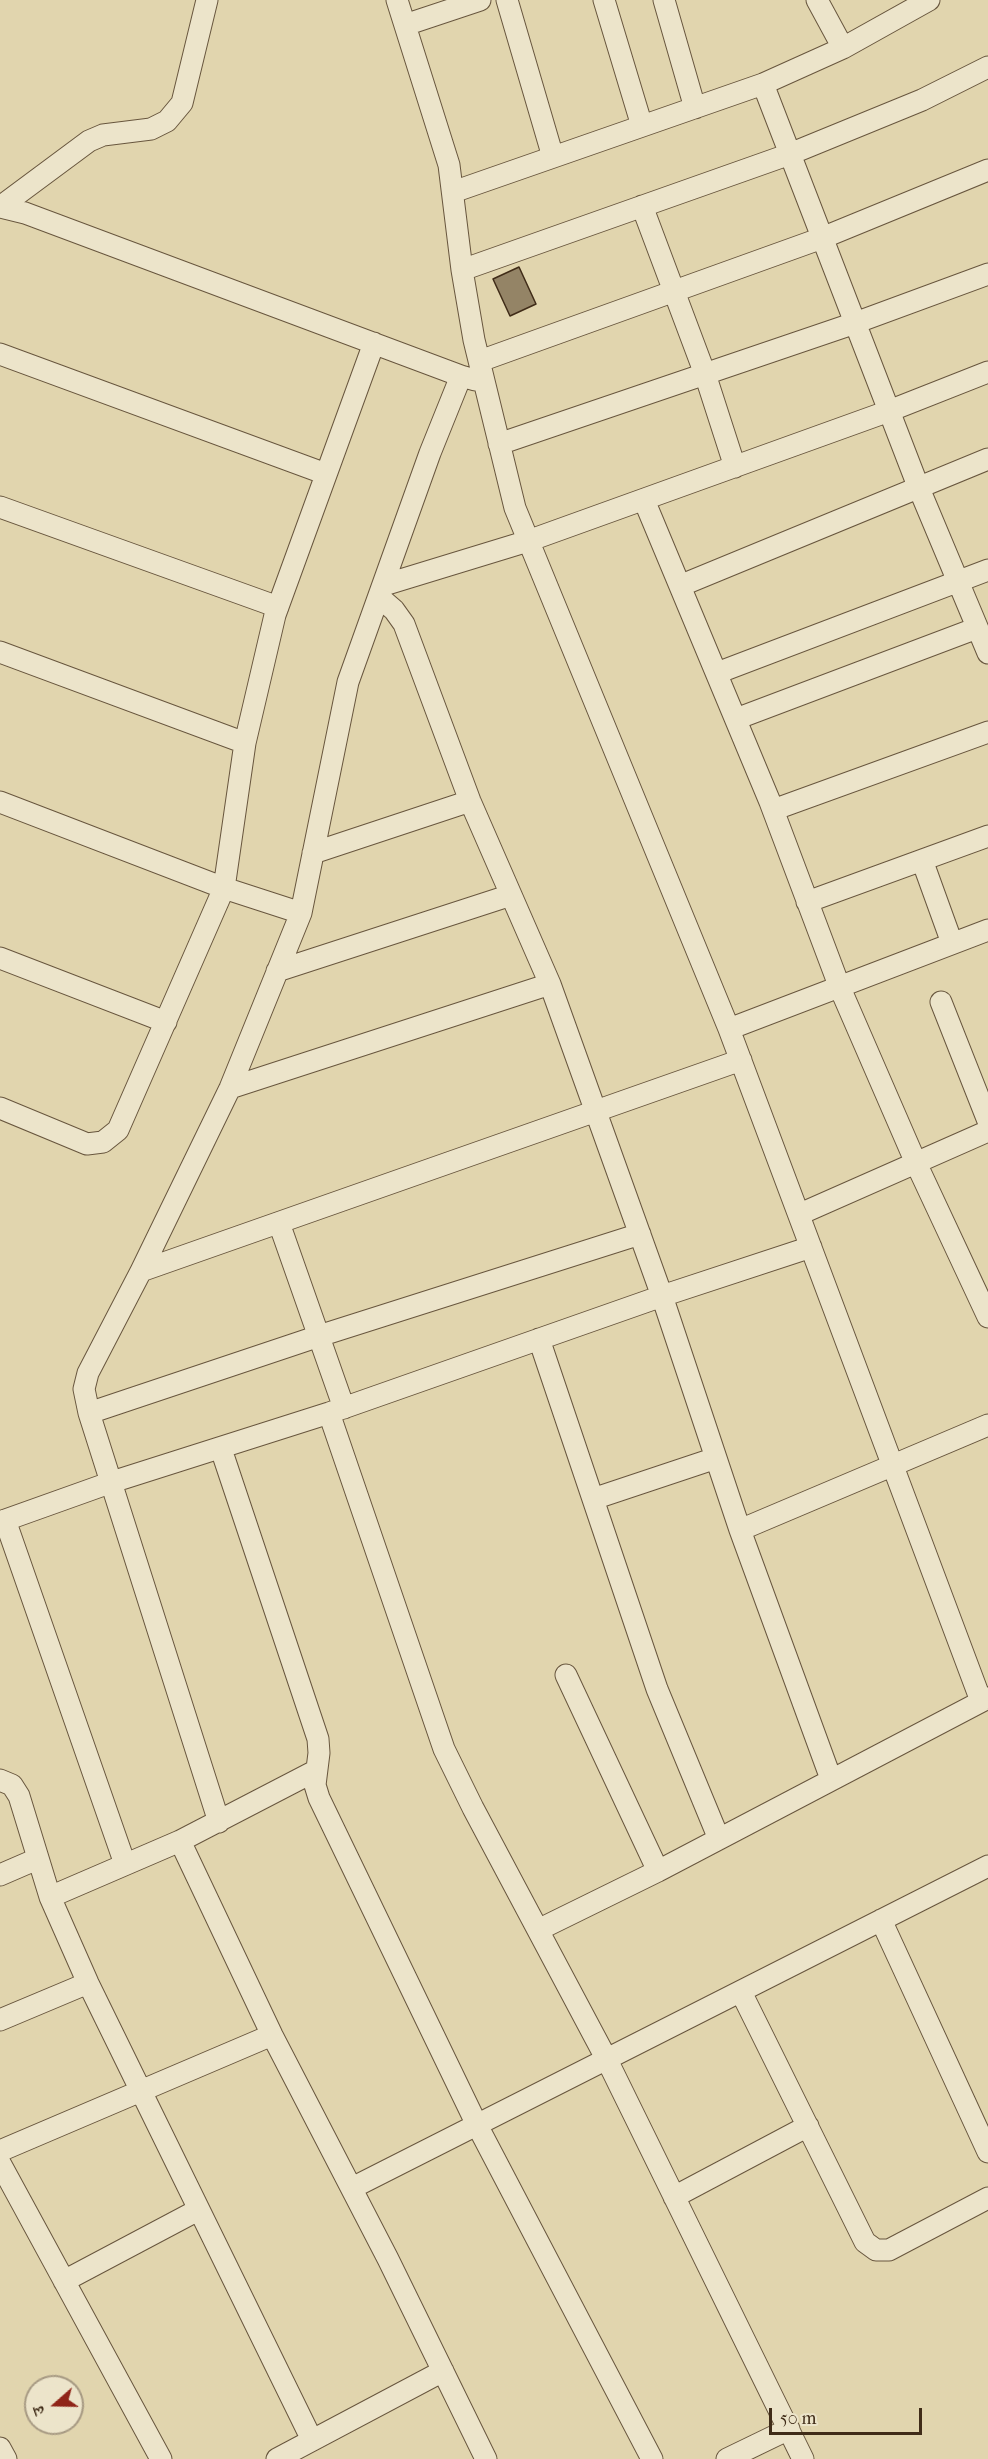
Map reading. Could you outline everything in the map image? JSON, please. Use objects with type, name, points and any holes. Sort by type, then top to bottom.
[{"type":"street","points":[[0,207],[89,141],[103,135],[151,129],[168,121],[182,103],[207,0]]},
{"type":"street","points":[[397,0],[449,165],[462,270],[482,371],[515,508],[729,1029],[985,1700],[658,1871],[538,1930]]},
{"type":"street","points":[[405,25],[480,0]]},
{"type":"street","points":[[507,0],[553,157]]},
{"type":"street","points":[[604,0],[642,126]]},
{"type":"street","points":[[664,0],[695,108]]},
{"type":"street","points":[[817,0],[843,48]]},
{"type":"street","points":[[453,192],[763,84],[843,48],[927,1]]},
{"type":"street","points":[[462,270],[790,154],[922,100],[988,67]]},
{"type":"street","points":[[763,84],[918,486],[988,653]]},
{"type":"street","points":[[0,207],[25,213],[461,376],[482,371],[675,291],[822,238],[988,170]]},
{"type":"street","points":[[642,206],[705,374],[735,467]]},
{"type":"street","points":[[499,444],[988,274]]},
{"type":"street","points":[[0,1108],[87,1144],[103,1142],[118,1130],[224,888],[245,743],[278,607],[374,343]]},
{"type":"street","points":[[0,354],[326,474]]},
{"type":"street","points":[[382,591],[645,500],[889,411],[988,372]]},
{"type":"street","points":[[219,1822],[89,1413],[84,1389],[88,1373],[141,1271],[230,1088],[301,913],[348,682],[430,453],[461,376]]},
{"type":"street","points":[[682,585],[988,459]]},
{"type":"street","points":[[645,500],[736,719],[840,988],[916,1163],[988,1317]]},
{"type":"street","points":[[0,507],[278,607]]},
{"type":"street","points":[[717,673],[988,570]]},
{"type":"street","points":[[382,591],[404,624],[470,801],[550,984],[662,1296],[740,1530],[831,1779]]},
{"type":"street","points":[[736,719],[977,628]]},
{"type":"street","points":[[0,652],[245,743]]},
{"type":"street","points":[[772,810],[988,732]]},
{"type":"street","points":[[314,853],[470,801]]},
{"type":"street","points":[[0,802],[224,888],[301,913]]},
{"type":"street","points":[[807,902],[988,836]]},
{"type":"street","points":[[922,860],[952,944]]},
{"type":"street","points":[[277,971],[511,895]]},
{"type":"street","points":[[729,1029],[988,930]]},
{"type":"street","points":[[0,958],[166,1022]]},
{"type":"street","points":[[230,1088],[550,984]]},
{"type":"street","points":[[941,1002],[988,1121]]},
{"type":"street","points":[[141,1271],[598,1113],[741,1060]]},
{"type":"street","points":[[800,1214],[988,1131]]},
{"type":"street","points":[[279,1223],[319,1336],[336,1410],[444,1749],[472,1808],[607,2060],[803,2459]]},
{"type":"street","points":[[89,1413],[319,1336],[640,1234]]},
{"type":"street","points":[[125,1864],[3,1521],[112,1482],[221,1449],[662,1296],[811,1247]]},
{"type":"street","points":[[539,1339],[657,1689],[719,1839]]},
{"type":"street","points":[[740,1530],[988,1425]]},
{"type":"street","points":[[221,1449],[318,1739],[319,1753],[315,1770],[315,1785],[319,1798],[477,2125],[652,2459]]},
{"type":"street","points":[[593,1498],[716,1458]]},
{"type":"street","points":[[566,1675],[658,1871]]},
{"type":"street","points":[[50,1897],[180,1841],[315,1770]]},
{"type":"street","points":[[0,1780],[12,1785],[19,1796],[50,1897],[88,1983],[312,2440]]},
{"type":"street","points":[[180,1841],[272,2035],[352,2188],[486,2459]]},
{"type":"street","points":[[0,1875],[37,1860]]},
{"type":"street","points":[[352,2188],[988,1866]]},
{"type":"street","points":[[881,1920],[988,2152]]},
{"type":"street","points":[[0,2019],[88,1983]]},
{"type":"street","points":[[741,1992],[865,2242],[876,2250],[890,2250],[988,2198]]},
{"type":"street","points":[[0,2151],[272,2035]]},
{"type":"street","points":[[674,2197],[808,2126]]},
{"type":"street","points":[[0,2163],[161,2459]]},
{"type":"street","points":[[64,2281],[198,2210]]},
{"type":"street","points":[[277,2459],[443,2371]]},
{"type":"street","points":[[727,2459],[789,2429]]},
{"type":"street","points":[[0,2448],[6,2459]]},
{"type":"building","points":[[519,267],[536,304],[510,316],[493,279]]}]
